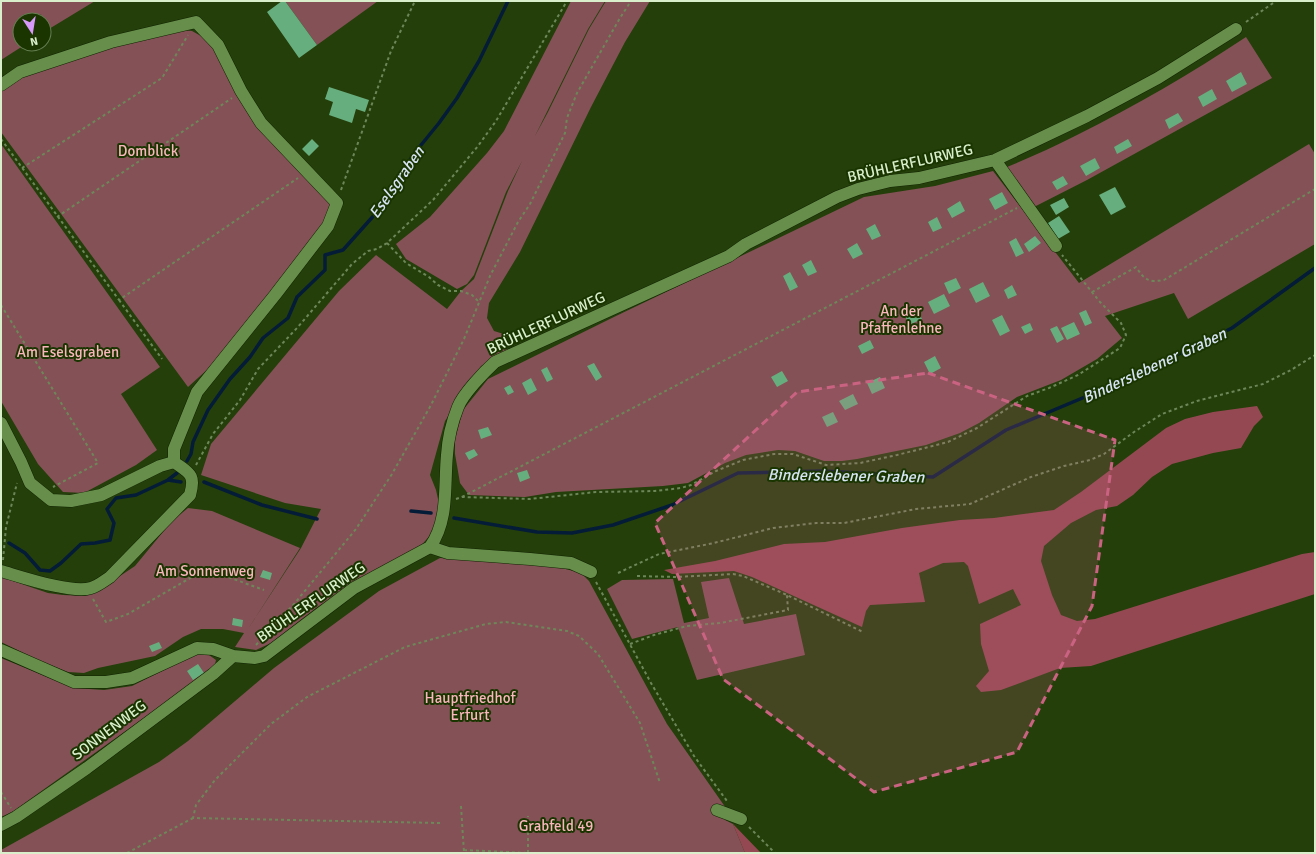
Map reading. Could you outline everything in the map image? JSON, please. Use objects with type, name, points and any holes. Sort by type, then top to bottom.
[{"type":"street","points":[[1,85],[20,72],[112,42],[196,22],[218,45],[241,91],[261,123],[337,203],[328,226],[275,295],[196,392],[174,450],[174,462]]},
{"type":"street","name":"BRÜHLERFLURWEG","points":[[1,650],[74,682],[106,682],[132,678],[197,648],[213,649],[239,656],[255,658],[264,656],[354,588],[430,547],[437,537],[445,505],[447,454],[451,430],[458,406],[473,385],[495,362],[729,256],[746,244],[837,197],[873,184],[919,178],[995,160],[1087,116],[1158,78],[1236,29]]},
{"type":"street","name":"BRÜHLERFLURWEG","points":[[995,160],[1056,246]]},
{"type":"street","points":[[1,423],[30,483],[52,500],[71,501],[101,495],[160,466],[174,462]]},
{"type":"street","points":[[1,571],[71,589],[88,589],[102,583],[110,577],[190,495],[193,483],[190,473],[174,462]]},
{"type":"street","points":[[430,547],[448,553],[571,563],[591,572]]},
{"type":"street","name":"SONNENWEG","points":[[1,825],[16,817],[86,768],[239,656]]},
{"type":"street","points":[[717,810],[741,819]]},
{"type":"path","points":[[337,203],[391,51],[415,1]]},
{"type":"path","points":[[190,473],[213,434],[240,400],[258,369],[297,328],[352,264],[368,251],[377,249],[388,243],[433,200],[478,146],[496,120],[567,1]]},
{"type":"path","points":[[239,656],[269,632],[320,574],[356,528],[384,486],[431,404],[464,339],[490,276],[514,228],[530,204],[565,133],[567,118],[578,93],[631,1]]},
{"type":"path","points":[[1236,29],[1276,1]]},
{"type":"path","points":[[22,168],[162,78],[196,22]]},
{"type":"path","points":[[57,217],[241,91]]},
{"type":"path","points":[[1,139],[162,359]]},
{"type":"path","points":[[119,300],[308,172]]},
{"type":"path","points":[[1092,292],[1136,267],[1146,279],[1153,281],[1164,280],[1315,189]]},
{"type":"path","points":[[445,505],[1025,204]]},
{"type":"path","points":[[388,243],[406,263],[438,284],[450,291],[461,291],[472,296],[479,302]]},
{"type":"path","points":[[462,497],[530,499],[596,492],[655,491],[675,489],[691,485],[716,470],[743,460],[774,454],[793,454],[826,465],[860,464],[948,442],[977,428],[1026,396],[1078,375],[1120,348],[1126,335],[1121,323],[1092,292],[1056,246]]},
{"type":"path","points":[[1,305],[98,463],[42,493]]},
{"type":"path","points":[[618,573],[659,554],[714,543],[774,528],[816,523],[844,523],[916,510],[970,504],[1031,477],[1064,466],[1090,460],[1104,454],[1162,414],[1197,401],[1263,384],[1291,370],[1315,355]]},
{"type":"path","points":[[1,562],[4,560],[6,527],[21,462]]},
{"type":"path","points":[[591,572],[651,683],[694,756],[741,819],[775,853]]},
{"type":"path","points":[[88,589],[106,622],[128,614],[197,574],[212,573],[225,576],[264,590]]},
{"type":"path","points":[[637,576],[676,577],[733,574],[743,576],[787,595],[863,632]]},
{"type":"path","points":[[630,644],[654,635],[687,626],[720,623],[788,610],[787,595]]},
{"type":"path","points":[[193,818],[196,806],[215,780],[271,724],[307,698],[404,647],[486,624],[506,622],[567,632],[579,636],[598,654],[640,723],[660,783]]},
{"type":"path","points":[[1,792],[16,817]]},
{"type":"path","points":[[461,806],[464,852],[528,853],[528,816]]},
{"type":"path","points":[[127,853],[193,818],[440,823]]},
{"type":"highlighted area","points":[[928,373],[1115,440],[1092,606],[1017,752],[874,792],[723,679],[655,523],[797,392]]},
{"type":"green space","points":[[1,1],[95,1],[52,27],[52,12],[12,12],[12,52],[14,52],[1,60]]},
{"type":"green space","points":[[285,1],[378,1],[317,45]]},
{"type":"green space","name":"Am Sonnenweg","points":[[571,1],[605,1],[588,29],[535,136],[589,29],[606,1],[650,1],[625,42],[591,107],[520,252],[489,303],[487,318],[494,331],[507,335],[507,351],[481,366],[445,421],[430,475],[436,490],[440,508],[433,532],[418,549],[363,577],[316,608],[271,643],[256,650],[235,647],[244,633],[223,629],[201,629],[183,637],[155,656],[98,668],[84,673],[68,672],[38,660],[1,642],[1,577],[48,593],[85,596],[96,592],[135,566],[172,521],[188,508],[212,511],[300,548],[248,629],[301,548],[321,509],[285,503],[201,475],[211,444],[339,291],[376,255],[447,309],[461,291],[474,279],[508,191],[522,161],[506,192],[474,275],[467,284],[457,289],[406,259],[396,244],[430,217],[487,153],[504,131]]},
{"type":"green space","name":"Domblick","points":[[181,30],[192,31],[210,41],[245,107],[330,200],[331,209],[327,218],[268,295],[209,368],[188,387],[1,132],[1,89],[22,75],[113,46]]},
{"type":"green space","points":[[1246,37],[1272,78],[1087,180],[1034,207],[1007,167],[1060,144],[1120,113],[1163,89]]},
{"type":"green space","name":"Am Eselsgraben","points":[[1,144],[160,367],[121,394],[157,450],[136,465],[84,493],[63,492],[38,464],[1,401]]},
{"type":"green space","name":"An der Pfaffenlehne","points":[[1309,144],[1315,154],[1315,244],[1188,319],[1174,293],[1105,316],[1122,338],[1097,359],[1061,380],[1017,397],[979,423],[960,433],[926,445],[842,461],[824,461],[795,451],[778,450],[746,455],[725,463],[688,483],[663,486],[556,492],[525,497],[469,495],[460,483],[455,454],[455,439],[463,410],[488,379],[864,197],[935,186],[993,171],[1079,283]]},
{"type":"green space","name":"Hauptfriedhof Erfurt","points":[[440,558],[558,567],[581,573],[589,581],[667,724],[728,811],[725,820],[733,824],[745,853],[1,853],[1,850],[159,762],[188,741],[274,668],[379,591]]},
{"type":"green space","points":[[729,578],[744,624],[796,614],[805,655],[697,680],[678,627],[632,639],[607,589],[622,580],[673,579],[684,623],[709,618],[701,582]]},
{"type":"green space","points":[[196,654],[209,655],[216,660],[214,668],[12,812],[1,817],[1,658],[74,688],[104,690],[132,686]]},
{"type":"shaded area","points":[[1257,406],[1263,417],[1254,426],[1241,448],[1213,453],[1172,464],[1152,477],[1133,495],[1117,506],[1096,510],[1071,523],[1044,546],[1041,561],[1052,595],[1061,615],[1077,621],[1095,619],[1302,554],[1315,552],[1315,594],[1091,666],[1060,668],[1001,690],[981,692],[976,686],[989,671],[981,644],[980,624],[1021,605],[1013,589],[979,604],[968,566],[964,562],[943,563],[919,573],[925,602],[870,605],[866,611],[862,627],[752,577],[734,571],[672,574],[664,570],[715,561],[784,544],[825,542],[902,528],[1054,510],[1081,492],[1166,428],[1185,419],[1213,412]]},
{"type":"shaded area","points":[[733,824],[761,853],[745,853]]},
{"type":"building","points":[[282,1],[285,1],[317,45],[299,58],[267,12]]},
{"type":"building","points":[[1241,72],[1247,84],[1232,92],[1226,81]]},
{"type":"building","points":[[329,87],[369,100],[365,112],[356,109],[352,123],[329,115],[333,102],[325,99]]},
{"type":"building","points":[[1212,89],[1217,99],[1203,107],[1198,97]]},
{"type":"building","points":[[1178,113],[1183,121],[1169,129],[1165,120]]},
{"type":"building","points":[[312,139],[319,146],[309,156],[302,149]]},
{"type":"building","points":[[1128,139],[1132,146],[1117,154],[1114,147]]},
{"type":"building","points":[[1095,158],[1100,168],[1086,176],[1080,166]]},
{"type":"building","points":[[1063,176],[1068,184],[1057,190],[1052,182]]},
{"type":"building","points":[[1115,187],[1126,207],[1111,215],[1099,195]]},
{"type":"building","points":[[1002,192],[1008,203],[995,210],[989,199]]},
{"type":"building","points":[[1064,198],[1069,207],[1056,215],[1050,205]]},
{"type":"building","points":[[960,201],[965,211],[952,218],[947,209]]},
{"type":"building","points":[[1059,216],[1070,232],[1058,239],[1048,223]]},
{"type":"building","points":[[937,217],[942,228],[933,232],[928,222]]},
{"type":"building","points":[[875,224],[881,236],[872,240],[866,229]]},
{"type":"building","points":[[1035,236],[1041,243],[1029,252],[1024,244]]},
{"type":"building","points":[[1016,238],[1024,253],[1016,257],[1009,242]]},
{"type":"building","points":[[857,243],[863,254],[853,259],[847,249]]},
{"type":"building","points":[[811,260],[817,272],[808,276],[802,265]]},
{"type":"building","points":[[790,272],[798,287],[790,291],[783,276]]},
{"type":"building","points":[[956,278],[961,288],[949,294],[944,283]]},
{"type":"building","points":[[983,282],[990,296],[976,303],[969,289]]},
{"type":"building","points":[[1012,285],[1017,295],[1008,299],[1004,290]]},
{"type":"building","points":[[944,294],[950,306],[934,314],[928,302]]},
{"type":"building","points":[[916,308],[922,319],[909,325],[904,314]]},
{"type":"building","points":[[1086,310],[1092,323],[1085,326],[1079,313]]},
{"type":"building","points":[[1002,315],[1010,331],[1000,336],[992,320]]},
{"type":"building","points":[[1074,322],[1080,334],[1067,340],[1061,328]]},
{"type":"building","points":[[1030,323],[1033,330],[1025,334],[1021,327]]},
{"type":"building","points":[[1057,326],[1064,339],[1057,343],[1050,329]]},
{"type":"building","points":[[870,340],[874,348],[862,354],[858,346]]},
{"type":"building","points":[[935,356],[941,368],[930,374],[924,362]]},
{"type":"building","points":[[594,363],[602,377],[596,381],[587,366]]},
{"type":"building","points":[[547,367],[553,379],[547,382],[541,370]]},
{"type":"building","points":[[782,371],[788,381],[777,387],[771,377]]},
{"type":"building","points":[[880,377],[885,388],[872,394],[867,383]]},
{"type":"building","points":[[531,378],[537,390],[528,395],[522,383]]},
{"type":"building","points":[[510,385],[514,392],[508,395],[504,388]]},
{"type":"building","points":[[853,394],[858,404],[845,410],[839,401]]},
{"type":"building","points":[[833,412],[838,422],[827,427],[822,417]]},
{"type":"building","points":[[488,427],[492,435],[481,439],[478,430]]},
{"type":"building","points":[[474,449],[478,455],[469,460],[465,453]]},
{"type":"building","points":[[527,470],[530,478],[520,482],[517,473]]},
{"type":"building","points":[[263,570],[272,573],[270,580],[260,577]]},
{"type":"building","points":[[233,618],[243,620],[242,627],[232,625]]},
{"type":"building","points":[[159,642],[162,648],[152,652],[149,646]]},
{"type":"building","points":[[198,664],[204,673],[193,680],[187,671]]},
{"type":"waterway","name":"Eselsgraben","points":[[187,461],[191,454],[193,442],[208,410],[230,379],[250,357],[263,338],[288,318],[297,297],[325,270],[325,255],[343,250],[385,203],[398,177],[457,98],[479,61],[508,1]]},
{"type":"waterway","name":"Binderslebener Graben","points":[[454,518],[537,532],[572,533],[613,525],[672,505],[738,473],[823,471],[933,477],[1006,430],[1123,381],[1232,328],[1315,268]]},
{"type":"waterway","name":"Eselsgraben","points":[[9,543],[25,553],[40,570],[50,571],[81,544],[110,540],[114,523],[107,509],[116,498],[136,495],[168,480],[177,473]]},
{"type":"waterway","name":"Binderslebener Graben","points":[[168,480],[181,482]]},
{"type":"waterway","name":"Binderslebener Graben","points":[[204,482],[262,505],[317,519]]},
{"type":"waterway","name":"Binderslebener Graben","points":[[411,511],[431,513]]},
{"type":"park label","name":"Grabfeld 49","points":[[556,826]]}]
